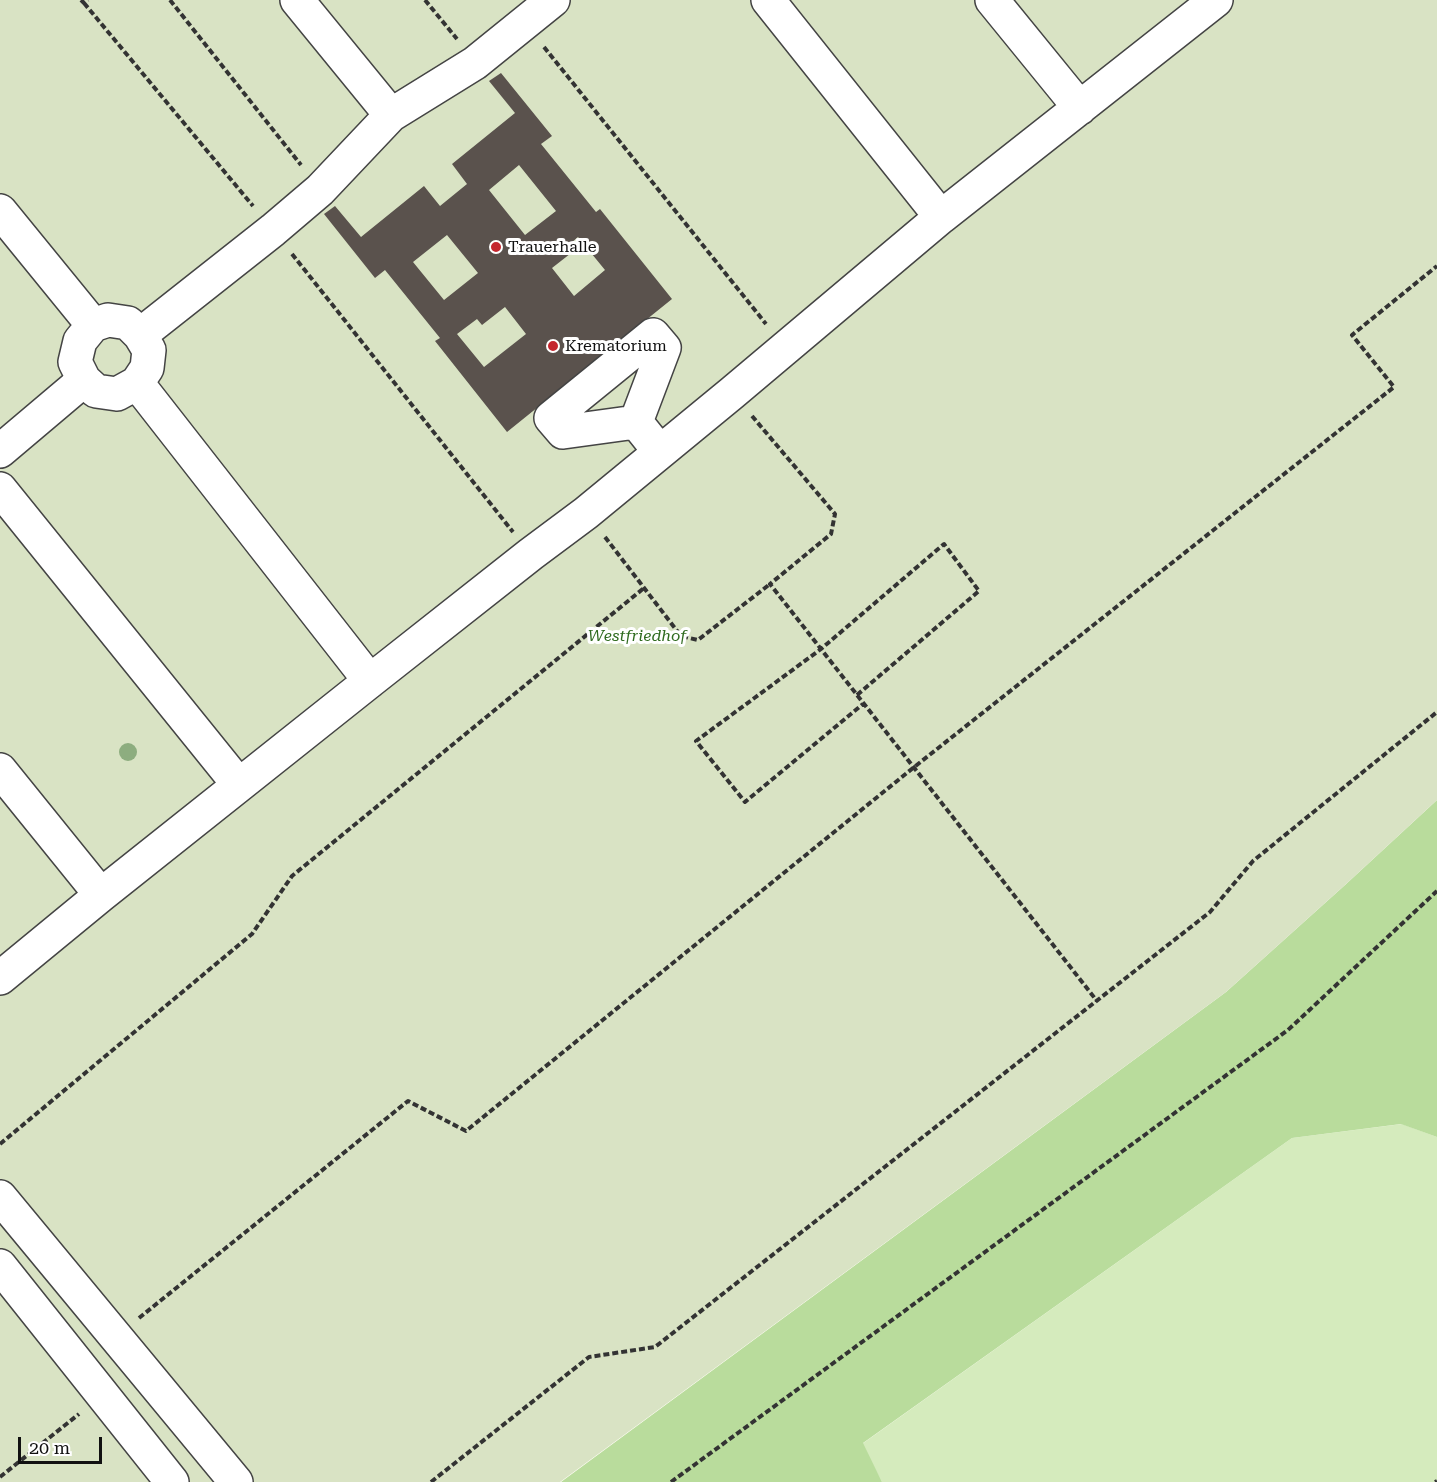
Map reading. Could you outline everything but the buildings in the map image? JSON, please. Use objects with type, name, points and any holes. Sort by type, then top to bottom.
[{"type":"lane","points":[[297,0],[391,115]]},
{"type":"lane","points":[[140,335],[320,190],[391,115],[475,63],[553,0]]},
{"type":"lane","points":[[768,0],[942,217]]},
{"type":"lane","points":[[992,0],[1080,108]]},
{"type":"lane","points":[[0,978],[370,681],[586,513],[942,217],[1214,1]]},
{"type":"lane","points":[[0,211],[93,325]]},
{"type":"lane","points":[[108,320],[128,323],[140,335],[149,350],[147,368],[137,383],[117,394],[96,391],[84,380],[75,362],[80,340],[93,325],[108,320]]},
{"type":"lane","points":[[0,451],[84,380]]},
{"type":"lane","points":[[137,383],[370,681]]},
{"type":"lane","points":[[636,422],[660,452]]},
{"type":"lane","points":[[0,489],[239,785]]},
{"type":"lane","points":[[0,770],[101,896]]},
{"type":"lane","points":[[0,1197],[236,1482]]},
{"type":"lane","points":[[0,1266],[172,1482]]},
{"type":"path","points":[[170,0],[320,190]]},
{"type":"path","points":[[425,0],[475,63]]},
{"type":"path","points":[[84,1],[273,230],[531,554]]},
{"type":"path","points":[[524,22],[785,348]]},
{"type":"path","points":[[116,1337],[408,1101],[466,1131],[913,768],[1394,387],[1352,335],[1437,266]]},
{"type":"path","points":[[586,513],[681,636],[698,640],[831,534],[835,514],[732,393]]},
{"type":"path","points":[[857,695],[979,591],[944,544],[821,650],[696,741],[745,802],[863,704]]},
{"type":"path","points":[[770,584],[1097,1001]]},
{"type":"path","points":[[0,1144],[252,934],[292,876],[644,588]]},
{"type":"path","points":[[431,1482],[589,1357],[655,1347],[1210,912],[1253,861],[1437,712]]},
{"type":"path","points":[[671,1482],[1288,1030],[1437,891]]},
{"type":"path","points":[[0,1477],[103,1395]]},
{"type":"green space","name":"Westfriedhof","points":[[0,0],[1437,0],[1437,800],[1226,992],[560,1482],[0,1482]]},
{"type":"green space","points":[[1437,800],[1437,1137],[1401,1124],[1292,1138],[863,1443],[882,1482],[561,1482],[1226,992]]},
{"type":"green space","points":[[1402,1124],[1437,1137],[1437,1482],[882,1482],[862,1444],[1292,1138]]},
{"type":"place","name":"Trauerhalle","points":[[496,247]]},
{"type":"place","name":"Krematorium","points":[[553,346]]}]
